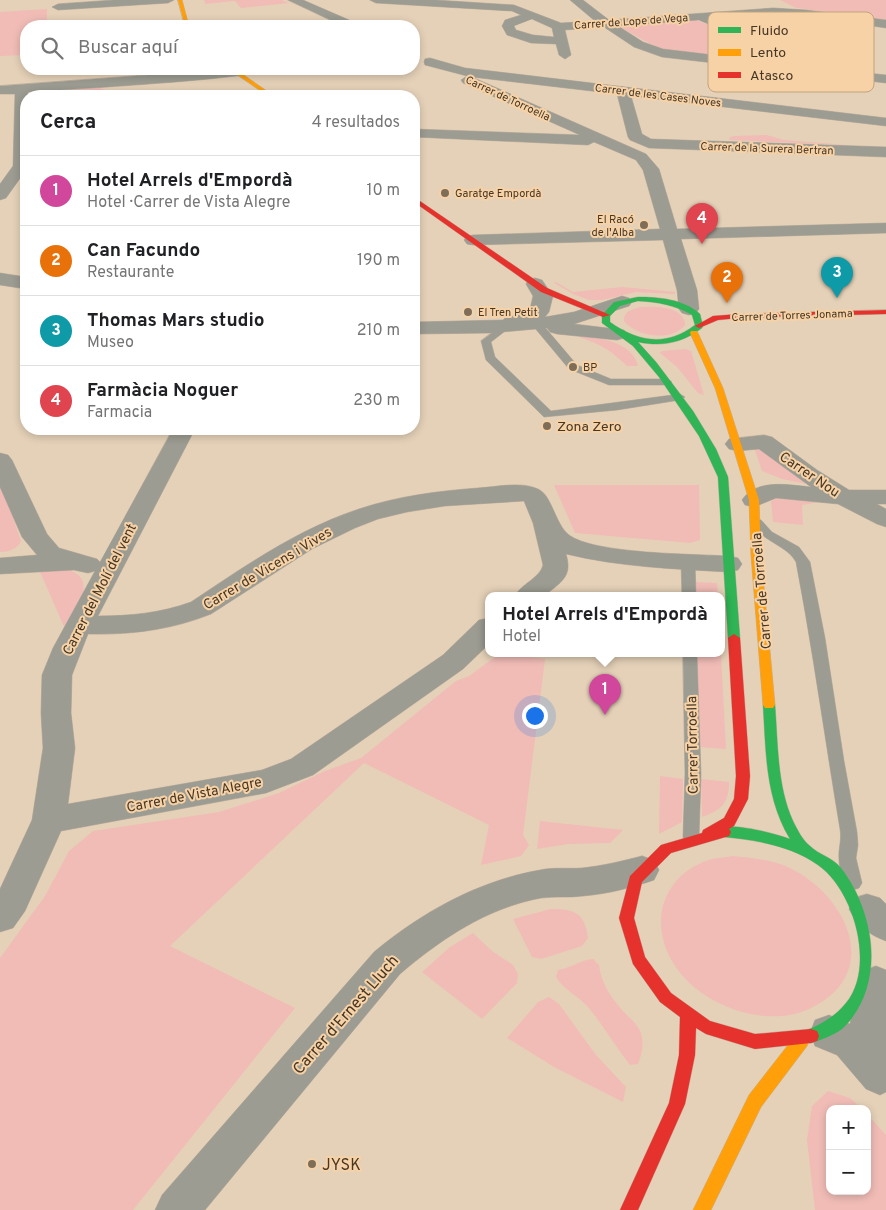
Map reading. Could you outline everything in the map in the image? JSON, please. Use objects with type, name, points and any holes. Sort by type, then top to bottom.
[{"type":"street","points":[[58,8],[168,0]]},
{"type":"street","points":[[180,0],[185,20]]},
{"type":"street","points":[[294,0],[339,20]]},
{"type":"street","points":[[376,0],[514,8],[558,27],[566,55]]},
{"type":"street","points":[[576,0],[606,23],[645,48],[708,62]]},
{"type":"street","name":"Carrer de Lope de Vega","points":[[770,12],[801,12]]},
{"type":"street","points":[[533,15],[509,23],[508,26],[511,32],[531,39],[563,41]]},
{"type":"street","name":"Carrer de Lope de Vega","points":[[558,27],[708,15]]},
{"type":"street","points":[[697,16],[708,20]]},
{"type":"street","name":"Carrer de Torroella","points":[[420,57],[641,157],[651,169]]},
{"type":"street","name":"Carrer de les Cases Noves","points":[[430,62],[464,72],[623,91],[760,101],[886,122]]},
{"type":"street","points":[[0,90],[61,80],[116,81],[181,75]]},
{"type":"street","points":[[242,75],[263,90]]},
{"type":"street","points":[[116,81],[120,90]]},
{"type":"street","points":[[623,91],[646,150],[693,312]]},
{"type":"street","points":[[674,129],[688,132],[742,133],[886,143]]},
{"type":"street","points":[[420,133],[604,140]]},
{"type":"street","points":[[723,139],[742,133]]},
{"type":"street","name":"Carrer de Torroella","points":[[604,140],[625,142],[642,140]]},
{"type":"street","name":"Carrer de la Surera Bertran","points":[[642,140],[886,152]]},
{"type":"street","points":[[0,166],[20,166]]},
{"type":"street","points":[[0,195],[20,171]]},
{"type":"street","points":[[420,202],[540,287],[601,312],[606,323],[621,335],[638,344],[701,425],[723,477],[743,776],[741,799],[729,822],[708,834]]},
{"type":"street","points":[[473,240],[886,228]]},
{"type":"street","points":[[0,278],[20,282]]},
{"type":"street","points":[[500,326],[526,319],[538,312],[543,296],[540,287]]},
{"type":"street","points":[[500,326],[566,320],[601,312],[624,302],[654,300],[676,304],[693,312],[716,318]]},
{"type":"street","name":"Carrer de Torroella","points":[[693,312],[697,330],[720,388],[754,510],[776,785],[786,823],[806,852]]},
{"type":"street","name":"Carrer de Torres Jonama","points":[[621,335],[639,340],[666,342],[684,338],[716,318],[886,312]]},
{"type":"street","points":[[420,328],[539,327],[578,329],[621,335]]},
{"type":"street","name":"Carrer del Molí del vent","points":[[49,820],[59,748],[56,713],[57,675],[67,648],[80,625],[99,567],[180,435]]},
{"type":"street","name":"Carrer Nou","points":[[737,444],[764,442],[809,475],[844,497],[886,497]]},
{"type":"street","points":[[0,460],[35,537],[50,554],[99,567]]},
{"type":"street","points":[[754,510],[769,492],[776,491],[844,497],[886,519]]},
{"type":"street","name":"Carrer de Vicens i Vives","points":[[80,625],[133,624],[168,619],[186,614],[201,608],[309,540],[370,513],[440,499],[523,493],[534,497],[544,519],[562,542],[589,553],[729,564]]},
{"type":"street","points":[[535,590],[554,574],[556,565],[544,519]]},
{"type":"street","points":[[0,564],[14,558],[25,550],[35,537]]},
{"type":"street","name":"Carrer de Vicens i Vives","points":[[535,590],[572,564],[603,554]]},
{"type":"street","points":[[0,564],[57,562],[99,567]]},
{"type":"street","name":"Carrer de Vista Alegre","points":[[49,820],[266,781],[302,767],[453,662],[485,631]]},
{"type":"street","points":[[0,917],[12,901],[49,820]]},
{"type":"street","points":[[856,1011],[770,1043],[737,1038],[706,1026],[688,1017],[661,994],[641,969],[628,936],[626,915],[630,891],[642,870],[650,861],[668,847],[691,837],[724,832],[757,835],[790,844],[806,852],[832,869],[871,914]]},
{"type":"street","name":"Carrer d'Ernest Lluch","points":[[176,1210],[387,963],[410,942],[483,901],[540,884],[582,882],[611,878],[642,870]]},
{"type":"street","name":"Carrer d'Ernest Lluch","points":[[558,883],[583,886],[605,894],[626,915]]},
{"type":"street","points":[[856,1011],[869,1029],[886,1071]]},
{"type":"street","points":[[856,1011],[851,1042],[886,1082]]},
{"type":"street","points":[[702,1210],[755,1101],[856,1011]]},
{"type":"street","points":[[629,1210],[677,1104],[686,1055],[688,1017]]},
{"type":"lane","points":[[500,326],[486,341],[490,358],[548,415],[680,397]]},
{"type":"lane","points":[[539,327],[574,367],[609,382],[667,382]]},
{"type":"lane","points":[[754,510],[760,530],[769,538],[793,549],[801,556],[803,562],[818,638],[836,761],[849,832],[850,845],[847,858],[871,914]]},
{"type":"lane","points":[[688,562],[689,592]]},
{"type":"lane","name":"Carrer Torroella","points":[[690,657],[693,774],[691,837]]},
{"type":"shaded area","points":[[204,0],[282,0],[289,3],[241,8],[235,1],[205,4]]},
{"type":"shaded area","points":[[780,0],[886,0],[886,20],[874,18],[874,12],[826,12],[796,8]]},
{"type":"shaded area","points":[[47,9],[47,20],[20,20],[20,55],[0,56],[0,12]]},
{"type":"shaded area","points":[[694,19],[708,25],[708,54],[663,49],[622,28],[624,25]]},
{"type":"shaded area","points":[[98,87],[105,90],[63,90]]},
{"type":"shaded area","points":[[767,135],[784,140],[849,145],[729,140],[730,137],[734,136]]},
{"type":"shaded area","points":[[556,282],[573,292],[622,287],[675,292],[675,294],[636,292],[602,300],[589,300],[573,294],[554,283]]},
{"type":"shaded area","points":[[641,307],[668,308],[680,314],[684,319],[685,325],[672,334],[654,335],[637,331],[624,321],[624,318],[629,311]]},
{"type":"shaded area","points":[[579,337],[606,340],[623,346],[630,351],[638,366],[627,366],[605,348]]},
{"type":"shaded area","points":[[685,349],[691,351],[704,395],[698,393],[677,367],[660,353],[662,351]]},
{"type":"shaded area","points":[[753,444],[806,484],[782,479],[762,471]]},
{"type":"shaded area","points":[[554,485],[699,485],[700,540],[690,543],[575,533]]},
{"type":"shaded area","points":[[0,487],[8,502],[21,541],[12,550],[0,552]]},
{"type":"shaded area","points":[[778,497],[818,499],[820,502],[802,505],[803,525],[773,522],[771,501]]},
{"type":"shaded area","points":[[38,567],[69,570],[81,578],[83,593],[65,629]]},
{"type":"shaded area","points":[[695,582],[717,583],[718,592],[696,592]]},
{"type":"shaded area","points":[[495,657],[545,659],[523,835],[529,845],[521,856],[481,865],[489,825],[364,763],[170,946],[295,1008],[133,1210],[0,1210],[0,958],[45,896],[69,851],[93,831],[219,812],[279,793],[325,771],[361,758],[456,681],[469,676]]},
{"type":"shaded area","points":[[697,657],[721,657],[726,749],[700,747]]},
{"type":"shaded area","points":[[660,776],[683,779],[682,822],[659,834]]},
{"type":"shaded area","points":[[701,779],[729,782],[729,790],[723,805],[714,812],[702,817]]},
{"type":"shaded area","points":[[540,821],[623,830],[610,843],[568,844],[537,849]]},
{"type":"shaded area","points":[[732,856],[772,862],[794,870],[814,884],[831,900],[843,919],[850,939],[851,959],[845,978],[831,995],[809,1009],[793,1014],[776,1016],[758,1015],[724,1005],[694,987],[671,960],[664,944],[661,928],[662,912],[666,897],[674,883],[687,871],[706,861]]},
{"type":"shaded area","points":[[551,909],[566,910],[577,914],[584,923],[588,938],[582,946],[541,959],[532,957],[513,919]]},
{"type":"shaded area","points":[[473,933],[492,951],[513,965],[518,974],[517,983],[482,1019],[422,972],[450,947]]},
{"type":"shaded area","points":[[593,959],[599,965],[604,984],[610,995],[634,1022],[641,1034],[643,1045],[638,1064],[630,1065],[588,1007],[556,977],[558,970]]},
{"type":"shaded area","points":[[549,997],[559,1004],[596,1055],[626,1087],[623,1102],[554,1067],[507,1038],[538,1002]]},
{"type":"shaded area","points":[[828,1091],[850,1098],[858,1105],[826,1105],[826,1195],[871,1195],[871,1118],[886,1135],[886,1210],[815,1210],[807,1140],[812,1106]]},
{"type":"traffic: fast","points":[[638,299],[661,301],[682,307],[696,314],[699,326],[689,334],[677,339],[665,342],[652,342],[628,336],[606,323],[606,315],[617,304],[638,299]]},
{"type":"traffic: fast","points":[[625,336],[649,359],[689,411],[711,449],[723,477],[734,638]]},
{"type":"traffic: fast","points":[[769,705],[773,759],[779,799],[787,823],[806,852]]},
{"type":"traffic: fast","points":[[724,832],[767,838],[811,853],[834,870],[849,890],[860,914],[866,938],[867,963],[863,987],[852,1008],[835,1025],[811,1036]]},
{"type":"traffic: slow","points":[[180,0],[185,20]]},
{"type":"traffic: slow","points":[[241,75],[262,90]]},
{"type":"traffic: slow","points":[[694,333],[719,388],[754,500],[756,555],[769,705]]},
{"type":"traffic: slow","points":[[702,1210],[755,1101],[801,1041]]},
{"type":"traffic: jam","points":[[420,203],[544,290],[606,315]]},
{"type":"traffic: jam","points":[[699,326],[716,318],[739,316],[886,312]]},
{"type":"traffic: jam","points":[[708,834],[729,822],[741,799],[743,776],[734,638]]},
{"type":"traffic: jam","points":[[724,832],[666,849],[635,880],[627,918],[638,960],[666,997],[706,1027],[755,1041],[811,1036]]},
{"type":"traffic: jam","points":[[629,1210],[677,1104],[687,1055],[688,1017]]},
{"type":"place","name":"Garatge Empordà","points":[[445,193]]},
{"type":"place","name":"El Racó de l'Alba","points":[[644,225]]},
{"type":"place","name":"Farmàcia Noguer","points":[[702,244]]},
{"type":"place","name":"Thomas Mars studio","points":[[837,298]]},
{"type":"place","name":"Can Facundo","points":[[727,303]]},
{"type":"place","name":"El Tren Petit","points":[[468,312]]},
{"type":"place","name":"BP","points":[[573,367]]},
{"type":"place","name":"Zona Zero","points":[[547,426]]},
{"type":"place","name":"Hotel Arrels d'Empordà","points":[[605,715]]},
{"type":"place","name":"JYSK","points":[[312,1164]]}]
